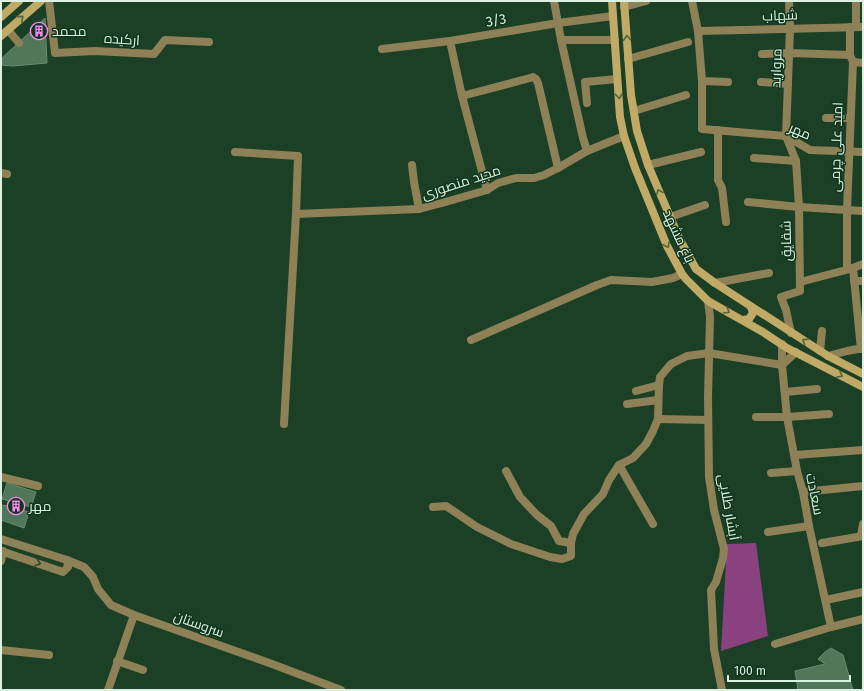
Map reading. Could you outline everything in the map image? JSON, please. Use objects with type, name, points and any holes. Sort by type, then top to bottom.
[{"type":"main road","points":[[1,17],[19,1]]},
{"type":"main road","points":[[1,36],[41,1]]},
{"type":"main road","name":"باغ مشهد","points":[[612,1],[620,117],[624,136],[635,168],[667,246],[682,274],[708,301],[796,352],[863,387]]},
{"type":"main road","name":"باغ مشهد","points":[[624,4],[631,95],[637,131],[648,166],[670,218],[696,269],[751,307],[820,351],[843,365],[863,374]]},
{"type":"main road","points":[[743,320],[749,318],[752,313],[751,307]]},
{"type":"main road","points":[[763,332],[761,322],[771,319]]},
{"type":"street","name":"ارکیده","points":[[49,1],[55,53],[95,51],[154,54],[165,40],[210,42]]},
{"type":"street","points":[[554,1],[560,40],[587,151]]},
{"type":"street","points":[[624,4],[646,1]]},
{"type":"street","points":[[692,1],[698,31],[702,81],[728,82]]},
{"type":"street","name":"مروارید","points":[[786,136],[790,28],[789,1]]},
{"type":"street","name":"امید علی چرمی","points":[[856,1],[856,27],[852,59],[847,210],[850,269],[854,281],[862,348]]},
{"type":"street","name":"3/3","points":[[382,49],[450,41],[558,23],[613,16]]},
{"type":"street","name":"شهاب","points":[[698,31],[856,27]]},
{"type":"street","points":[[8,30],[19,43]]},
{"type":"street","points":[[560,40],[615,40]]},
{"type":"street","points":[[450,41],[462,96],[487,190]]},
{"type":"street","points":[[628,59],[688,42]]},
{"type":"street","points":[[762,54],[789,53],[852,59],[863,63]]},
{"type":"street","points":[[462,96],[533,77],[536,79],[558,168]]},
{"type":"street","points":[[587,103],[585,82],[617,79]]},
{"type":"street","name":"مهر","points":[[702,81],[702,129],[786,136],[810,150],[863,152]]},
{"type":"street","points":[[761,82],[788,84]]},
{"type":"street","points":[[634,111],[686,95]]},
{"type":"street","points":[[826,118],[850,118]]},
{"type":"street","points":[[718,130],[718,180],[722,188],[726,222]]},
{"type":"street","name":"مجید منصوری","points":[[296,214],[419,209],[487,190],[498,183],[516,178],[534,178],[544,175],[587,151],[624,136]]},
{"type":"street","name":"شقایق","points":[[786,136],[796,160],[799,207],[800,282]]},
{"type":"street","points":[[235,152],[298,156],[284,424]]},
{"type":"street","points":[[648,166],[700,152]]},
{"type":"street","points":[[754,158],[796,160]]},
{"type":"street","points":[[412,165],[419,209]]},
{"type":"street","points":[[748,202],[863,211]]},
{"type":"street","points":[[670,218],[705,205]]},
{"type":"street","points":[[791,332],[786,310],[781,297],[800,291],[800,282],[850,269],[863,264]]},
{"type":"street","points":[[715,283],[769,273]]},
{"type":"street","points":[[471,340],[611,280],[652,282],[672,278],[682,274]]},
{"type":"street","points":[[854,281],[863,281]]},
{"type":"street","name":"آبشار طلایی","points":[[708,301],[710,317],[708,420],[709,477],[714,510],[724,549],[716,582],[711,590],[714,649],[722,690]]},
{"type":"street","points":[[820,351],[822,331]]},
{"type":"street","name":"سعادت","points":[[782,344],[782,365],[787,417],[797,471],[803,492],[831,626]]},
{"type":"street","points":[[828,356],[862,348]]},
{"type":"street","points":[[843,365],[847,351]]},
{"type":"street","points":[[433,507],[446,506],[477,527],[511,544],[550,557],[562,559],[571,556],[571,542],[573,534],[584,514],[603,494],[609,480],[619,465],[633,458],[646,444],[658,419],[660,377],[671,364],[687,356],[709,353],[782,365],[796,352]]},
{"type":"street","points":[[636,391],[659,385]]},
{"type":"street","points":[[785,392],[817,389]]},
{"type":"street","points":[[627,404],[658,400]]},
{"type":"street","points":[[756,417],[787,417],[829,414]]},
{"type":"street","points":[[658,419],[708,420]]},
{"type":"street","points":[[794,455],[863,450]]},
{"type":"street","points":[[619,465],[653,524]]},
{"type":"street","points":[[506,471],[520,497],[537,515],[551,526],[559,541],[571,542]]},
{"type":"street","points":[[771,473],[797,471]]},
{"type":"street","points":[[1,477],[38,486]]},
{"type":"street","points":[[803,492],[863,486]]},
{"type":"street","points":[[822,543],[862,536],[863,524]]},
{"type":"street","points":[[768,532],[809,526]]},
{"type":"street","name":"سروستان","points":[[1,539],[84,566],[93,577],[98,590],[111,605],[134,615],[341,690]]},
{"type":"street","points":[[1,561],[2,551],[63,572],[68,567],[67,560]]},
{"type":"street","points":[[826,600],[863,592]]},
{"type":"street","points":[[108,690],[134,615]]},
{"type":"street","points":[[775,644],[831,626],[863,619]]},
{"type":"street","points":[[1,650],[49,656]]},
{"type":"street","points":[[118,661],[143,670]]},
{"type":"shaded area","points":[[756,543],[768,636],[721,651],[727,544]]},
{"type":"building","name":"محمد","points":[[45,18],[47,63],[13,66],[1,65],[1,59]]},
{"type":"building","name":"مهر","points":[[7,483],[36,492],[31,507],[24,505],[22,510],[29,512],[24,528],[1,520],[1,505],[8,506],[9,501],[2,499]]},
{"type":"building","points":[[831,648],[843,655],[853,690],[798,690],[795,671],[825,664],[818,659]]},
{"type":"place","name":"محمد","points":[[39,31]]},
{"type":"place","name":"مهر","points":[[16,506]]}]
